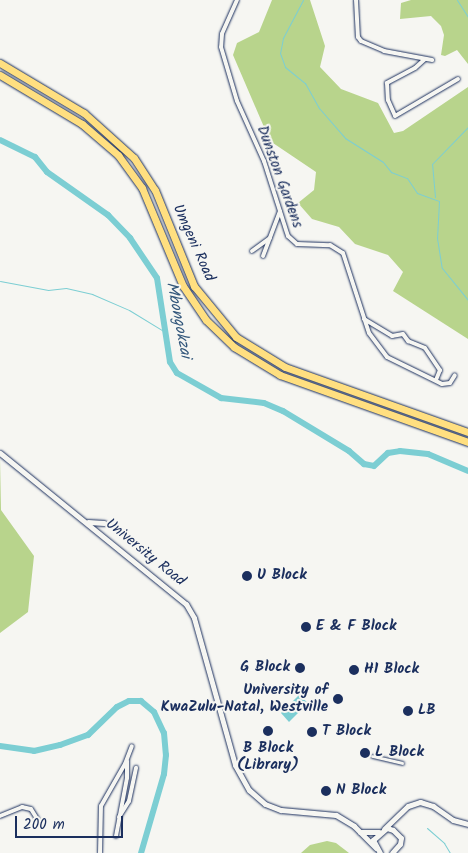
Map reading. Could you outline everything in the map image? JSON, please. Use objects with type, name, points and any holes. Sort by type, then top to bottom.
[{"type":"highway","name":"Umgeni Road","points":[[0,63],[84,113],[134,158],[155,190],[194,286],[236,337],[285,366],[468,432]]},
{"type":"highway","name":"Umgeni Road","points":[[0,75],[82,124],[118,155],[142,188],[188,294],[206,320],[234,347],[280,374],[468,442]]},
{"type":"street","name":"Dunston Gardens","points":[[237,0],[222,34],[221,48],[237,100],[264,161],[280,211],[293,242],[330,245],[343,253],[364,319],[377,347],[391,361],[436,380]]},
{"type":"street","points":[[356,0],[358,37],[362,41],[384,51],[432,60]]},
{"type":"street","points":[[425,59],[416,68],[387,83],[388,100],[395,116],[458,79]]},
{"type":"street","points":[[263,256],[280,211]]},
{"type":"street","points":[[252,251],[270,238]]},
{"type":"street","points":[[364,319],[392,336],[403,334],[408,341],[425,348],[440,370],[436,380],[448,384],[454,375]]},
{"type":"street","name":"University Road","points":[[0,453],[186,604],[194,618],[236,765],[249,790],[272,807],[294,813],[331,814],[360,832],[378,851]]},
{"type":"street","points":[[87,522],[104,523]]},
{"type":"street","points":[[100,853],[100,810],[127,761],[132,746]]},
{"type":"street","points":[[372,756],[402,763]]},
{"type":"street","points":[[116,836],[127,778],[127,761]]},
{"type":"street","points":[[119,817],[129,801],[136,768]]},
{"type":"street","points":[[378,851],[373,840],[379,832],[398,817],[408,806],[424,802],[453,820],[468,824]]},
{"type":"street","points":[[0,816],[22,806],[31,810],[39,822]]},
{"type":"street","points":[[392,853],[400,844],[397,833],[398,817]]},
{"type":"street","points":[[384,829],[397,833]]},
{"type":"street","points":[[360,832],[379,832]]},
{"type":"green space","points":[[272,0],[310,0],[325,46],[320,67],[341,89],[378,103],[394,133],[403,131],[468,87],[468,339],[393,291],[403,272],[388,255],[355,244],[339,227],[312,219],[298,203],[314,190],[316,172],[270,141],[233,55],[237,43],[259,32]]},
{"type":"green space","points":[[411,0],[468,0],[468,64],[457,50],[445,56],[441,55],[444,35],[441,26],[431,16],[400,19],[401,3]]},
{"type":"green space","points":[[0,458],[1,510],[34,556],[28,612],[0,633]]},
{"type":"green space","points":[[327,841],[336,843],[349,853],[301,853],[310,845]]},
{"type":"water","points":[[299,695],[308,703],[289,722],[281,713]]},
{"type":"waterway","points":[[303,0],[283,38],[280,53],[285,67],[305,83],[319,108],[345,138],[383,162],[391,172],[407,178],[417,193],[439,201],[437,238],[442,268],[468,300]]},
{"type":"waterway","points":[[457,0],[468,17]]},
{"type":"waterway","points":[[435,197],[432,164],[468,127]]},
{"type":"waterway","name":"Mbongokzai","points":[[0,140],[35,157],[47,172],[108,215],[130,238],[157,278],[170,362],[177,373],[221,398],[264,403],[283,411],[349,451],[364,464],[374,466],[388,453],[400,451],[428,454],[468,471]]},
{"type":"waterway","points":[[0,281],[48,290],[66,288],[92,294],[129,310],[165,332]]},
{"type":"waterway","points":[[0,746],[34,751],[60,745],[88,735],[117,707],[129,701],[141,701],[154,712],[164,733],[166,755],[164,774],[141,853]]},
{"type":"waterway","points":[[427,828],[444,843],[450,853]]},
{"type":"place","name":"U Block","points":[[247,576]]},
{"type":"place","name":"E & F Block","points":[[306,627]]},
{"type":"place","name":"G Block","points":[[300,668]]},
{"type":"place","name":"H1 Block","points":[[354,670]]},
{"type":"place","name":"University of KwaZulu-Natal, Westville","points":[[338,699]]},
{"type":"place","name":"LB","points":[[408,711]]},
{"type":"place","name":"B Block (Library)","points":[[268,731]]},
{"type":"place","name":"T Block","points":[[312,732]]},
{"type":"place","name":"L Block","points":[[365,753]]},
{"type":"place","name":"N Block","points":[[326,791]]}]
